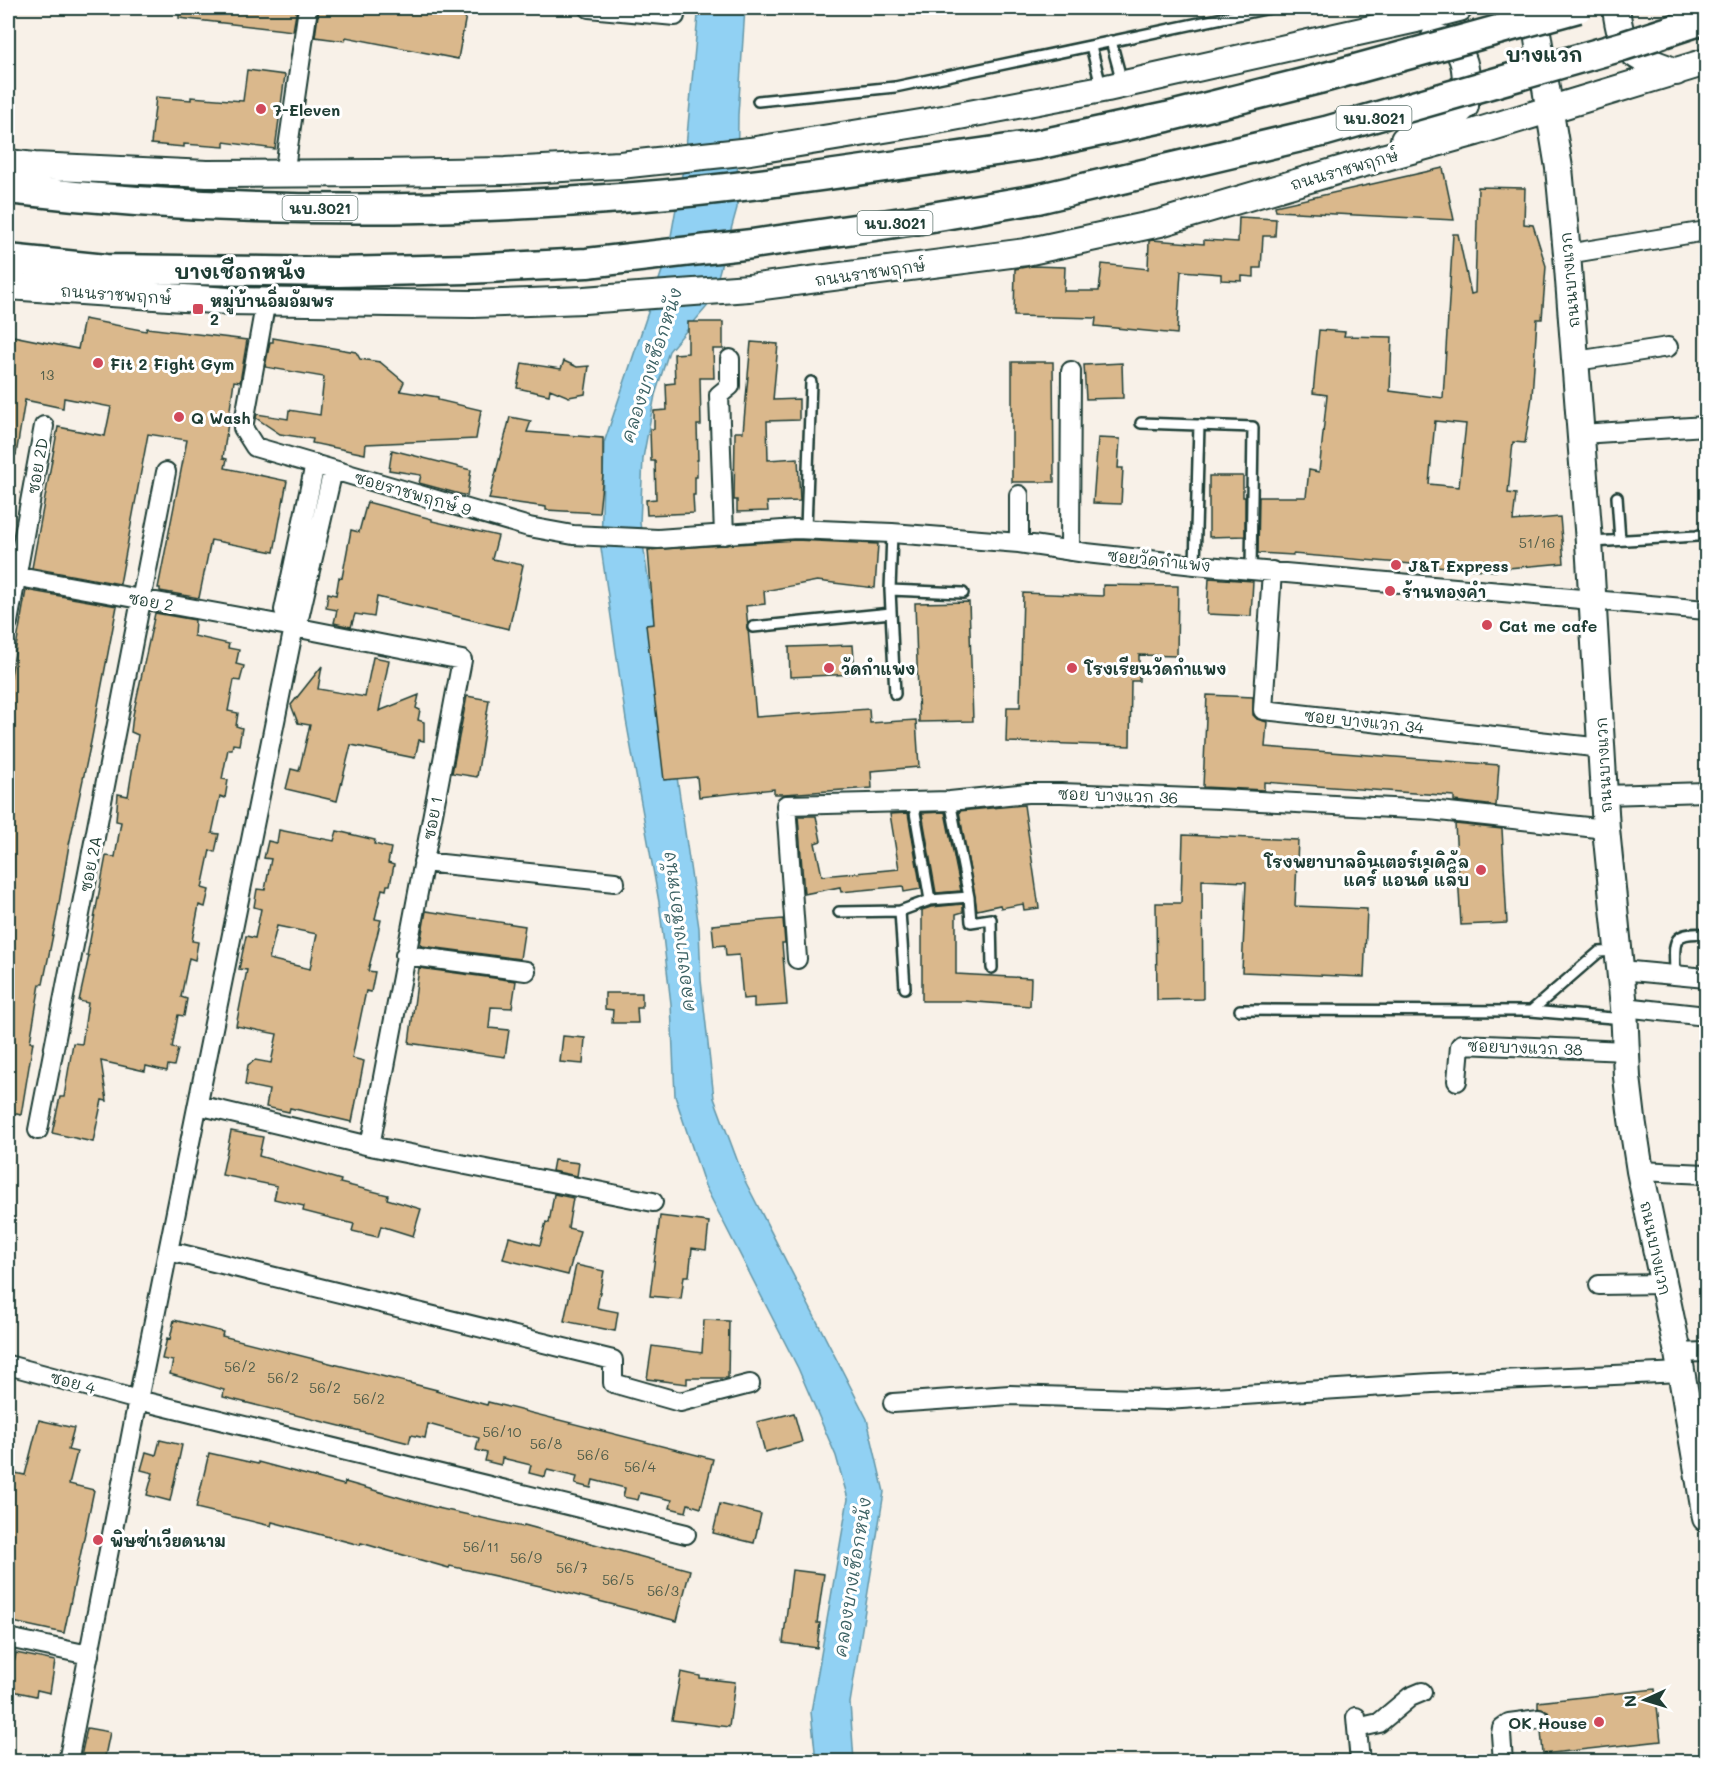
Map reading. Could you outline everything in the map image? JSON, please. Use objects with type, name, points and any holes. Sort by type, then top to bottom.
[{"type":"main road","name":"นบ.3021","points":[[8,163],[207,174],[284,175],[505,171],[620,165],[750,151],[927,122],[1112,86],[1321,40],[1421,12],[1459,8]]},
{"type":"main road","name":"ถนนบางแวก","points":[[1533,8],[1559,168],[1567,254],[1593,600],[1605,828],[1620,960],[1632,1119],[1663,1284],[1701,1455],[1707,1518]]},
{"type":"main road","name":"นบ.3021","points":[[8,189],[176,205],[452,208],[634,197],[752,185],[1036,145],[1167,117],[1318,79],[1578,8]]},
{"type":"main road","points":[[1616,8],[1619,31],[1628,50],[1638,57],[1676,72]]},
{"type":"main road","name":"ถนนราชพฤกษ์","points":[[8,259],[106,269],[338,272],[587,263],[752,244],[1037,199],[1326,131],[1623,46],[1707,19]]},
{"type":"main road","points":[[1321,40],[1421,34],[1447,39],[1462,56],[1467,77],[1465,106],[1454,116],[1350,167]]},
{"type":"main road","name":"ถนนราชพฤกษ์","points":[[8,286],[228,301],[473,304],[584,300],[750,288],[952,266],[1160,223],[1476,132],[1707,62]]},
{"type":"street","points":[[284,175],[308,8]]},
{"type":"street","points":[[589,8],[675,16]]},
{"type":"street","points":[[1567,254],[1707,231]]},
{"type":"street","name":"ซอยราชพฤกษ์ 9","points":[[266,300],[243,428],[255,447],[529,527],[573,535],[658,538],[724,535]]},
{"type":"street","points":[[1576,362],[1668,347]]},
{"type":"street","points":[[724,535],[719,395],[730,386],[730,359]]},
{"type":"street","points":[[1070,551],[1071,371]]},
{"type":"street","name":"ซอย 2D","points":[[8,622],[12,576],[44,426]]},
{"type":"street","points":[[1581,434],[1707,426]]},
{"type":"street","points":[[294,627],[284,610],[315,464]]},
{"type":"street","points":[[68,1761],[138,1400],[294,627],[300,614],[333,470]]},
{"type":"street","name":"ซอย 2A","points":[[38,1130],[166,472]]},
{"type":"street","points":[[1019,495],[1019,543]]},
{"type":"street","name":"ซอยวัดกำแพง","points":[[724,535],[806,529],[892,533],[1019,543],[1195,565],[1707,610]]},
{"type":"street","name":"ซอย บางแวก 34","points":[[1272,571],[1263,710],[1602,748]]},
{"type":"street","name":"ซอย 2","points":[[12,576],[294,627]]},
{"type":"street","name":"ซอย 1","points":[[294,627],[462,660],[370,1146]]},
{"type":"street","points":[[1605,795],[1707,792]]},
{"type":"street","name":"ซอย บางแวก 36","points":[[797,960],[786,805],[950,801],[1038,793],[1220,799],[1430,810],[1605,828]]},
{"type":"street","points":[[423,862],[615,882]]},
{"type":"street","points":[[405,955],[526,971]]},
{"type":"street","points":[[1620,960],[1675,975],[1707,978]]},
{"type":"street","points":[[1624,1013],[1707,1016]]},
{"type":"street","name":"ซอยบางแวก 38","points":[[1457,1081],[1462,1044],[1626,1051]]},
{"type":"street","points":[[198,1105],[370,1146],[653,1202]]},
{"type":"street","points":[[1640,1171],[1707,1174]]},
{"type":"street","points":[[169,1251],[613,1360],[613,1383],[680,1402],[750,1384]]},
{"type":"street","points":[[1599,1285],[1663,1284]]},
{"type":"street","points":[[892,1403],[1010,1395],[1166,1400],[1432,1383],[1680,1363],[1707,1352]]},
{"type":"street","name":"ซอย 4","points":[[8,1365],[138,1400],[686,1534]]},
{"type":"street","points":[[8,1638],[89,1655]]},
{"type":"street","points":[[1360,1761],[1357,1723],[1378,1724],[1410,1697],[1422,1692]]},
{"type":"street","points":[[1503,1761],[1502,1728],[1509,1723],[1539,1719]]},
{"type":"lane","points":[[759,100],[895,87],[1270,8]]},
{"type":"lane","points":[[1111,41],[1112,86]]},
{"type":"lane","points":[[1091,45],[1112,86]]},
{"type":"lane","points":[[806,529],[811,382]]},
{"type":"lane","points":[[1141,423],[1253,427],[1251,569]]},
{"type":"lane","points":[[1195,565],[1199,425]]},
{"type":"lane","points":[[1617,497],[1620,540]]},
{"type":"lane","points":[[892,533],[890,590],[895,694]]},
{"type":"lane","points":[[1589,542],[1686,537],[1707,533]]},
{"type":"lane","points":[[890,590],[963,593]]},
{"type":"lane","points":[[753,627],[891,613]]},
{"type":"lane","points":[[913,801],[930,900]]},
{"type":"lane","points":[[950,801],[969,897],[971,922],[992,920],[992,968]]},
{"type":"lane","points":[[839,912],[900,911],[930,900],[969,897]]},
{"type":"lane","points":[[900,911],[905,988]]},
{"type":"lane","points":[[1675,975],[1675,942],[1680,936],[1692,933],[1707,934]]},
{"type":"lane","points":[[1531,1011],[1599,952],[1620,960]]},
{"type":"lane","points":[[1239,1010],[1624,1013]]},
{"type":"water","name":"คลองบางเชือกหนัง","points":[[696,8],[745,8],[738,115],[737,208],[711,302],[669,351],[655,395],[643,458],[640,523],[699,928],[701,980],[714,1098],[745,1181],[867,1419],[884,1492],[850,1703],[854,1761],[816,1761],[811,1712],[848,1499],[836,1456],[798,1368],[705,1186],[675,1096],[671,1004],[659,902],[626,720],[601,548],[604,443],[668,253],[685,158],[698,15]]},
{"type":"building","points":[[179,8],[297,8],[293,31],[179,18]]},
{"type":"building","points":[[319,8],[454,8],[467,10],[458,59],[346,37],[345,41],[315,37]]},
{"type":"building","points":[[247,70],[285,75],[275,149],[224,142],[224,147],[151,144],[156,97],[243,101]]},
{"type":"building","points":[[1443,168],[1454,220],[1276,211],[1275,206]]},
{"type":"building","points":[[1478,187],[1525,188],[1524,224],[1533,225],[1546,266],[1542,319],[1537,319],[1532,397],[1525,443],[1513,442],[1508,493],[1516,494],[1513,521],[1560,517],[1564,563],[1497,569],[1496,571],[1258,553],[1259,497],[1306,497],[1309,470],[1319,472],[1327,395],[1313,393],[1319,330],[1345,332],[1344,336],[1392,337],[1390,391],[1443,398],[1453,234],[1458,234],[1471,294],[1475,293]],"holes":[[[1435,421],[1466,424],[1459,487],[1429,484]]]},
{"type":"building","points":[[1239,217],[1276,219],[1275,236],[1263,236],[1261,268],[1254,268],[1254,277],[1242,276],[1242,281],[1221,280],[1221,274],[1181,271],[1177,334],[1095,326],[1096,318],[1014,316],[1015,269],[1032,266],[1065,267],[1064,291],[1099,291],[1102,264],[1148,269],[1149,241],[1152,240],[1204,244],[1204,240],[1238,242]]},
{"type":"building","points":[[84,319],[146,331],[147,328],[247,340],[240,382],[234,381],[223,458],[227,459],[225,468],[287,481],[274,552],[211,540],[199,598],[160,591],[158,588],[187,440],[148,434],[120,584],[32,568],[58,427],[105,436],[111,407],[64,398],[63,408],[25,400],[16,455],[8,454],[8,335],[78,349]]},
{"type":"building","points":[[688,322],[723,322],[723,349],[713,349],[714,378],[700,378],[701,425],[697,425],[698,460],[695,495],[693,495],[694,513],[647,515],[646,500],[656,499],[655,461],[651,461],[650,429],[654,429],[654,411],[667,410],[666,384],[675,383],[674,354],[688,353]]},
{"type":"building","points":[[273,338],[356,352],[360,359],[380,362],[404,382],[400,391],[438,397],[438,400],[481,410],[476,439],[366,444],[365,454],[312,443],[313,439],[280,434],[256,418],[257,414],[288,419],[289,410],[320,415],[324,377],[265,367],[270,342],[273,342]]},
{"type":"building","points":[[751,342],[778,344],[773,400],[799,399],[799,420],[767,421],[768,460],[798,458],[800,501],[767,502],[768,511],[737,512],[737,500],[734,500],[735,432],[743,432]]},
{"type":"building","points":[[564,361],[577,367],[589,366],[585,394],[569,397],[550,389],[549,395],[517,388],[522,363],[561,369]]},
{"type":"building","points":[[1012,362],[1053,362],[1054,482],[1012,482]]},
{"type":"building","points":[[1122,363],[1123,398],[1086,399],[1084,365]]},
{"type":"building","points":[[510,417],[531,421],[527,432],[603,438],[603,474],[599,513],[546,510],[546,507],[489,499]]},
{"type":"building","points":[[1098,438],[1120,439],[1118,468],[1123,468],[1121,504],[1093,503]]},
{"type":"building","points":[[392,450],[471,470],[467,496],[419,483],[421,475],[389,470]]},
{"type":"building","points":[[1209,476],[1243,476],[1245,536],[1209,537]]},
{"type":"building","points":[[367,502],[432,519],[432,521],[498,536],[492,559],[523,565],[509,629],[377,597],[374,617],[355,614],[351,627],[334,623],[337,610],[326,608],[328,593],[336,595],[339,577],[342,578],[351,530],[359,532]]},
{"type":"building","points":[[796,540],[878,544],[875,588],[817,581],[764,591],[765,604],[746,606],[756,717],[869,709],[870,723],[916,720],[919,767],[871,771],[872,788],[784,794],[774,794],[774,789],[699,797],[697,777],[664,780],[646,625],[654,624],[648,550]]},
{"type":"building","points":[[1209,578],[1253,581],[1251,616],[1207,614]]},
{"type":"building","name":"โรงเรียนวัดกำแพง","points":[[1103,585],[1178,586],[1177,656],[1139,655],[1139,681],[1131,681],[1130,746],[1006,742],[1007,707],[1020,707],[1023,593],[1103,596]]},
{"type":"building","points":[[26,590],[117,606],[43,984],[40,984],[21,1115],[8,1112],[8,692]]},
{"type":"building","points":[[969,602],[973,721],[919,722],[915,603]]},
{"type":"building","points":[[155,613],[195,620],[194,636],[229,644],[228,648],[239,650],[236,664],[244,666],[240,681],[234,680],[228,711],[238,713],[236,726],[242,728],[239,745],[233,744],[232,749],[228,749],[222,779],[228,780],[225,798],[220,796],[212,833],[219,834],[215,852],[210,850],[202,888],[209,890],[205,907],[199,905],[192,941],[198,942],[195,960],[189,958],[181,997],[187,999],[184,1016],[178,1015],[172,1048],[178,1049],[174,1066],[168,1065],[167,1071],[146,1066],[145,1071],[101,1061],[107,1101],[102,1100],[93,1142],[52,1133],[60,1097],[64,1097],[73,1043],[82,1044],[88,1003],[79,1001],[106,856],[115,857],[121,822],[116,821],[118,794],[128,796],[138,735],[131,732],[133,715]]},
{"type":"building","points":[[853,645],[855,674],[790,677],[789,647]]},
{"type":"building","points":[[373,657],[389,660],[379,711],[419,695],[416,708],[420,710],[418,720],[424,722],[424,741],[419,740],[415,758],[351,745],[337,801],[286,789],[291,769],[299,771],[310,725],[298,723],[291,705],[322,666],[318,689],[365,697]]},
{"type":"building","points":[[1207,695],[1253,697],[1253,715],[1267,722],[1265,747],[1499,765],[1496,806],[1454,801],[1454,796],[1264,782],[1264,790],[1203,787]]},
{"type":"building","points":[[467,696],[489,700],[477,777],[452,773]]},
{"type":"building","points":[[1024,805],[1039,908],[1024,910],[1023,904],[1001,908],[1000,905],[977,910],[959,811]]},
{"type":"building","points":[[945,812],[961,891],[936,893],[922,813]]},
{"type":"building","points":[[908,813],[921,889],[904,892],[903,886],[841,892],[840,887],[804,894],[798,816],[816,816],[821,841],[815,843],[822,876],[899,869],[890,814]]},
{"type":"building","name":"โรงพยาบาลอินเตอร์เมดิคัล แคร์ แอนด์ แล็บ","points":[[1455,824],[1502,829],[1507,923],[1461,925]]},
{"type":"building","points":[[279,830],[334,841],[337,831],[375,840],[374,844],[391,848],[388,863],[394,865],[390,885],[387,885],[386,890],[382,889],[375,919],[381,920],[368,971],[375,972],[371,992],[366,991],[352,1058],[364,1061],[352,1122],[290,1108],[289,1112],[266,1107],[269,1090],[245,1085],[248,1065],[255,1060],[271,1063],[277,1034],[236,1026],[247,970],[239,969],[246,936],[255,938],[261,909],[254,907],[257,889],[265,890],[271,859],[264,858],[268,841],[277,843]],"holes":[[[277,926],[317,934],[310,969],[269,959]]]},
{"type":"building","points":[[1183,835],[1298,840],[1295,906],[1367,909],[1364,977],[1242,972],[1246,882],[1202,880],[1203,999],[1157,1000],[1156,903],[1181,903]]},
{"type":"building","points":[[963,904],[963,912],[956,914],[956,974],[1031,978],[1030,1006],[963,1001],[922,1001],[922,910]]},
{"type":"building","points":[[426,911],[525,926],[520,959],[422,946],[420,944]]},
{"type":"building","points":[[783,919],[785,943],[782,943],[787,1005],[754,1007],[754,998],[743,999],[739,955],[726,956],[725,945],[714,946],[712,925]]},
{"type":"building","points":[[419,968],[516,981],[512,1008],[491,1007],[489,1028],[509,1030],[505,1057],[409,1043]]},
{"type":"building","points":[[605,993],[642,993],[642,1008],[637,1008],[638,1023],[612,1023],[613,1010],[605,1009]]},
{"type":"building","points":[[563,1036],[585,1038],[583,1064],[560,1062]]},
{"type":"building","points":[[231,1131],[263,1137],[259,1156],[341,1180],[340,1183],[388,1195],[387,1199],[421,1209],[413,1236],[381,1226],[378,1237],[352,1231],[354,1224],[303,1211],[304,1206],[274,1199],[277,1186],[222,1175]]},
{"type":"building","points":[[554,1160],[579,1163],[577,1176],[552,1171]]},
{"type":"building","points":[[554,1194],[573,1198],[568,1228],[580,1231],[568,1275],[503,1259],[509,1237],[540,1245],[546,1222],[549,1223]]},
{"type":"building","points":[[660,1216],[709,1222],[706,1250],[692,1248],[689,1276],[684,1276],[681,1299],[650,1296]]},
{"type":"building","points":[[576,1265],[604,1271],[597,1308],[618,1312],[615,1331],[564,1321]]},
{"type":"building","points":[[174,1320],[223,1332],[222,1336],[437,1390],[487,1405],[488,1402],[713,1459],[701,1508],[688,1504],[686,1512],[670,1508],[672,1500],[640,1493],[638,1500],[623,1497],[625,1488],[593,1480],[591,1488],[575,1484],[577,1477],[547,1470],[545,1477],[529,1473],[531,1465],[502,1458],[501,1465],[485,1461],[487,1453],[476,1450],[479,1438],[428,1424],[425,1438],[411,1435],[409,1443],[223,1397],[224,1390],[170,1374],[173,1361],[162,1359]]},
{"type":"building","points":[[704,1320],[729,1321],[728,1378],[687,1378],[687,1384],[647,1379],[652,1346],[702,1353]]},
{"type":"building","points":[[794,1413],[802,1442],[765,1452],[757,1422]]},
{"type":"building","points":[[39,1420],[74,1428],[68,1450],[77,1452],[69,1484],[94,1490],[64,1633],[8,1621],[8,1485],[10,1472],[25,1475]]},
{"type":"building","points":[[160,1440],[182,1445],[170,1501],[147,1495],[153,1473],[141,1470],[146,1452],[156,1455]]},
{"type":"building","points":[[209,1453],[258,1464],[258,1462],[344,1485],[345,1482],[433,1507],[523,1527],[524,1525],[690,1570],[677,1621],[540,1586],[450,1566],[449,1568],[361,1543],[360,1545],[272,1522],[271,1526],[196,1508]]},
{"type":"building","points":[[720,1504],[761,1514],[754,1543],[713,1533]]},
{"type":"building","points":[[792,1570],[824,1574],[817,1623],[820,1623],[817,1648],[783,1643]]},
{"type":"building","points":[[16,1653],[55,1661],[50,1693],[37,1690],[36,1696],[8,1690],[8,1658],[15,1659]]},
{"type":"building","points":[[681,1672],[700,1676],[700,1678],[735,1682],[729,1727],[672,1720]]},
{"type":"building","name":"OK House","points":[[1655,1689],[1661,1741],[1543,1754],[1541,1730],[1546,1728],[1550,1718],[1548,1712],[1538,1708],[1538,1702]]},
{"type":"building","points":[[87,1728],[110,1732],[104,1761],[80,1761]]},
{"type":"place","name":"7-Eleven","points":[[261,109]]},
{"type":"place","name":"หมู่บ้านอิ่มอัมพร 2","points":[[198,309]]},
{"type":"place","name":"Fit 2 Fight Gym","points":[[98,363]]},
{"type":"place","name":"Q Wash","points":[[179,417]]},
{"type":"place","name":"J&T Express","points":[[1396,565]]},
{"type":"place","name":"ร้านทองคำ","points":[[1390,591]]},
{"type":"place","name":"Cat me cafe","points":[[1487,625]]},
{"type":"place","name":"วัดกำแพง","points":[[829,668]]},
{"type":"place","name":"โรงเรียนวัดกำแพง","points":[[1072,668]]},
{"type":"place","name":"โรงพยาบาลอินเตอร์เมดิคัล แคร์ แอนด์ แล็บ","points":[[1481,870]]},
{"type":"place","name":"พิษซ่าเวียดนาม","points":[[98,1540]]},
{"type":"place","name":"OK House","points":[[1599,1722]]},
{"type":"district","name":"บางแวก","points":[[1544,54]]},
{"type":"district","name":"บางเชือกหนัง","points":[[240,271]]}]
